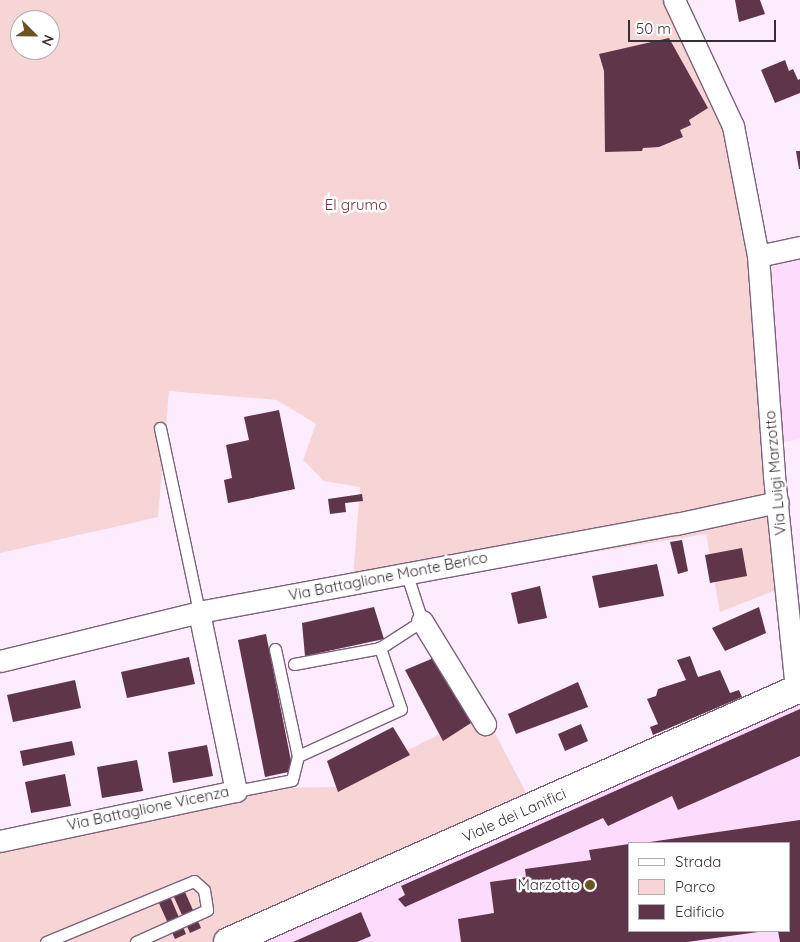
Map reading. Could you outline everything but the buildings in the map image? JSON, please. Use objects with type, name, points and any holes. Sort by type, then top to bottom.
[{"type":"main road","name":"Viale dei Lanifici","points":[[228,942],[798,689]]},
{"type":"street","name":"Via Luigi Marzotto","points":[[674,0],[733,126],[758,256],[778,502],[798,689]]},
{"type":"street","points":[[758,256],[800,247]]},
{"type":"street","name":"Via Battaglione Monte Berico","points":[[0,661],[199,612],[406,572],[676,524],[778,502]]},
{"type":"street","name":"Via Battaglione Vicenza","points":[[0,842],[236,791],[199,612]]},
{"type":"street","points":[[422,621],[485,724]]},
{"type":"lane","points":[[160,428],[199,612]]},
{"type":"lane","points":[[294,664],[380,648],[422,621],[406,572]]},
{"type":"lane","points":[[298,756],[401,709],[380,648]]},
{"type":"lane","points":[[236,791],[292,780],[298,756],[275,649]]},
{"type":"lane","points":[[46,942],[194,881],[204,890],[207,910],[136,942]]},
{"type":"shaded area","points":[[800,240],[800,439],[778,443],[764,246]]},
{"type":"shaded area","name":"Marzotto","points":[[800,689],[800,942],[241,942]]},
{"type":"green space","name":"El grumo","points":[[0,0],[682,0],[732,111],[791,584],[720,612],[706,534],[352,591],[360,487],[324,481],[303,460],[316,424],[277,400],[169,391],[158,517],[0,553]]},
{"type":"green space","points":[[484,712],[535,810],[241,942],[0,942],[0,834],[228,789],[334,787]]},
{"type":"place","name":"Marzotto","points":[[590,885]]}]
